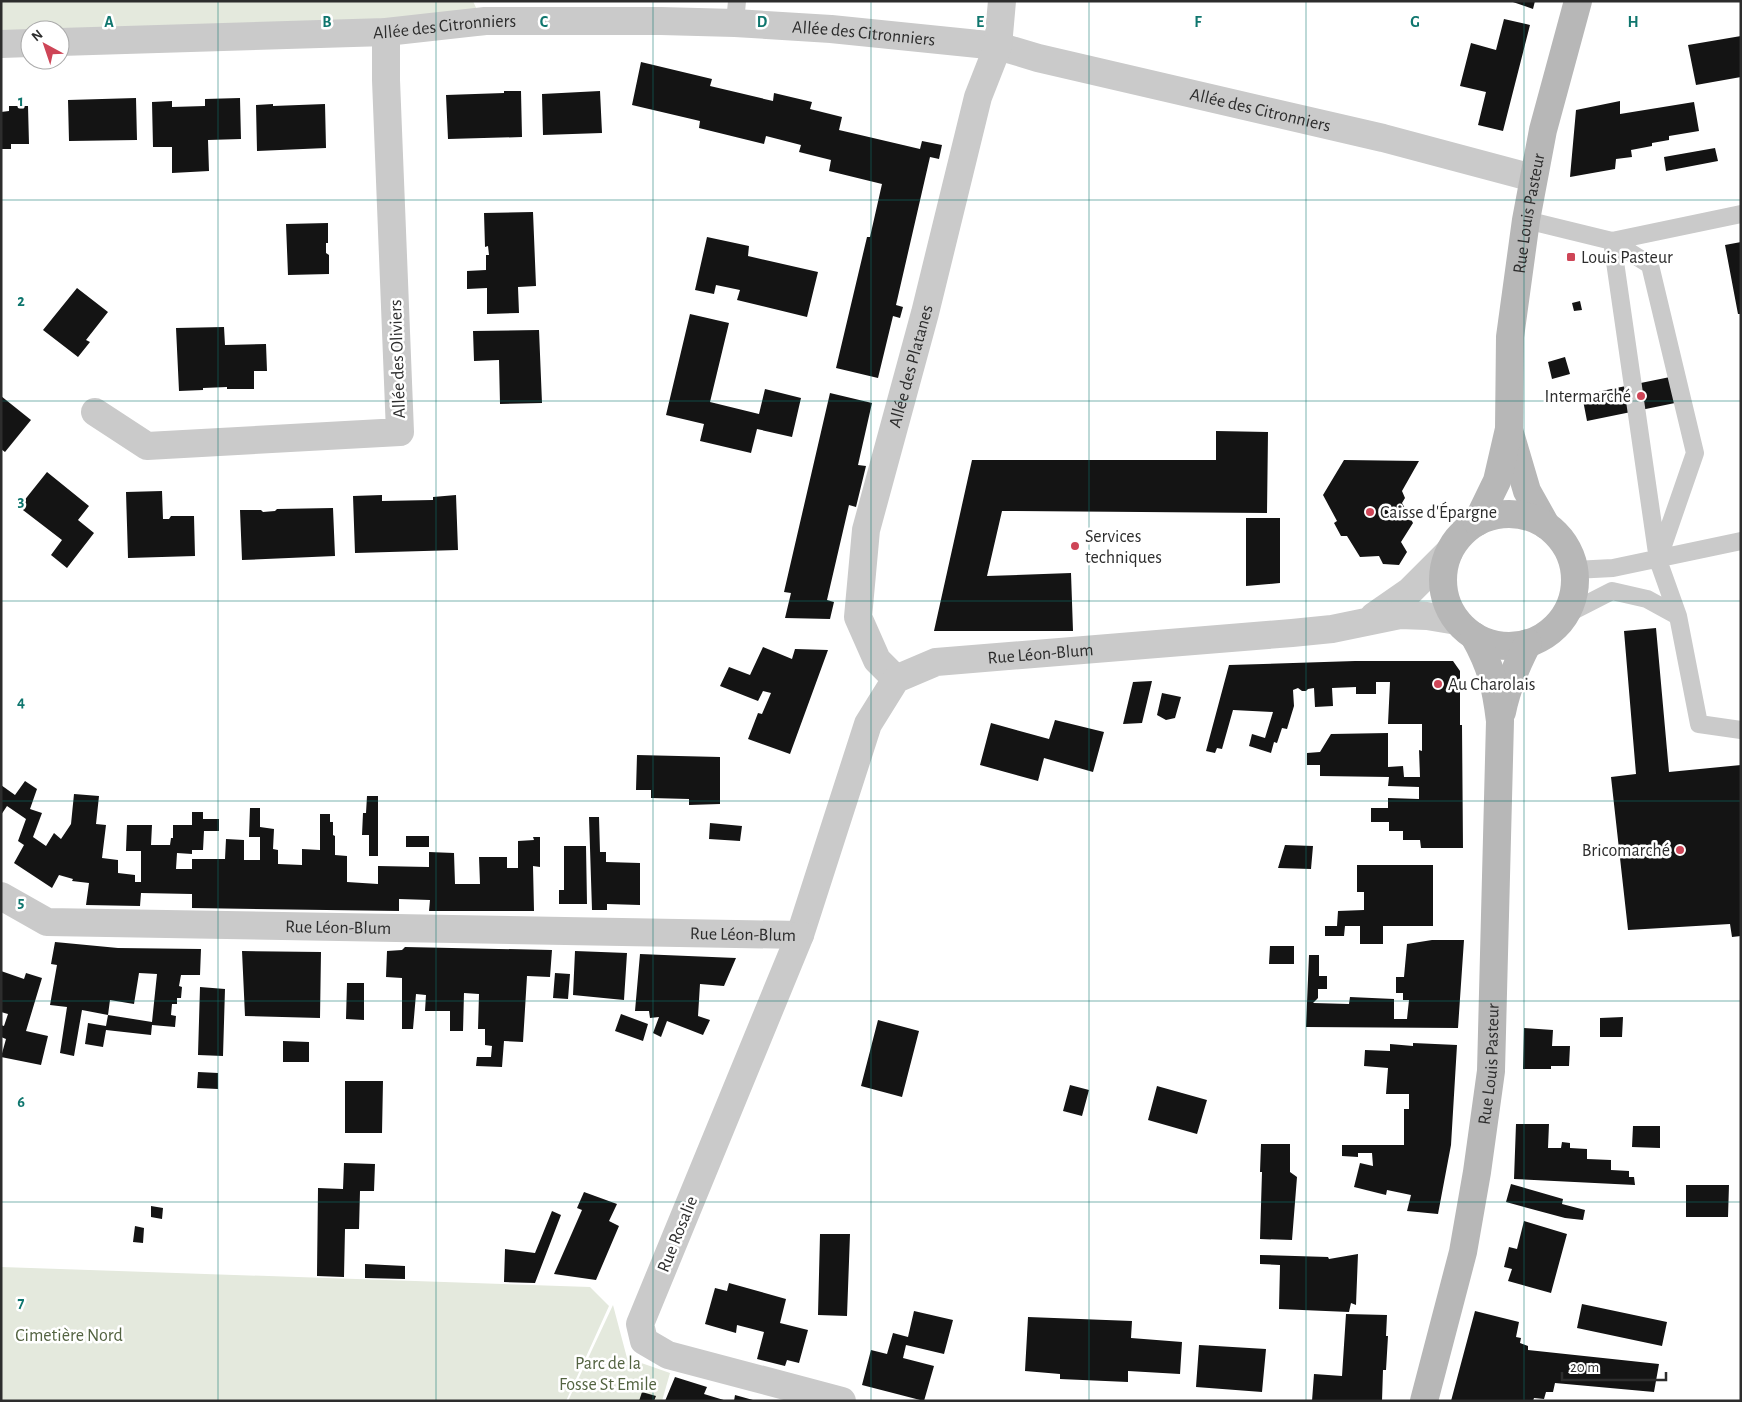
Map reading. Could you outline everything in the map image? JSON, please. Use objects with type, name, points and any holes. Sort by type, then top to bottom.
[{"type":"main road","name":"Rue Louis Pasteur","points":[[1477,522],[1497,481],[1509,429],[1510,338],[1526,220],[1543,130],[1578,1]]},
{"type":"main road","name":"Rue Louis Pasteur","points":[[1509,429],[1528,491],[1546,525]]},
{"type":"main road","points":[[1512,514],[1530,517],[1546,525],[1559,537],[1569,553],[1574,570],[1575,586],[1565,615],[1543,637],[1514,646],[1500,646],[1487,642],[1465,629],[1447,605],[1443,588],[1443,570],[1449,552],[1461,535],[1477,522],[1494,515],[1512,514]]},
{"type":"main road","name":"Rue Louis Pasteur","points":[[1424,1401],[1463,1252],[1477,1172],[1491,1071],[1500,721],[1496,687],[1486,658],[1465,629]]},
{"type":"main road","name":"Rue Louis Pasteur","points":[[1500,721],[1506,692],[1528,643]]},
{"type":"street","name":"Allée des Platanes","points":[[896,679],[876,660],[858,618],[866,530],[925,313],[978,97],[998,46],[1002,1]]},
{"type":"street","name":"Allée des Citronniers","points":[[70,42],[386,32],[486,11],[736,12],[830,29],[998,46],[1038,58],[1383,138],[1533,178]]},
{"type":"street","name":"Allée des Oliviers","points":[[95,412],[147,446],[400,432],[386,80],[386,32]]},
{"type":"street","points":[[1,44],[20,43]]},
{"type":"street","name":"Rue Léon-Blum","points":[[1367,621],[1410,591],[1449,552]]},
{"type":"street","name":"Rue Léon-Blum","points":[[1,896],[47,922],[800,935],[868,724],[896,679],[936,662],[1332,629],[1400,615],[1427,616],[1465,629]]},
{"type":"street","name":"Rue Rosalie","points":[[800,935],[640,1324],[644,1341],[668,1355],[798,1395],[842,1401]]},
{"type":"lane","points":[[1612,241],[1741,214]]},
{"type":"lane","points":[[1526,220],[1612,241],[1650,265],[1695,453],[1658,560]]},
{"type":"lane","points":[[1612,241],[1658,560],[1678,616],[1700,724],[1741,730]]},
{"type":"lane","points":[[1574,570],[1613,568],[1741,541]]},
{"type":"lane","points":[[1565,615],[1612,591],[1647,599],[1678,616]]},
{"type":"green space","points":[[1,1],[473,1],[488,35],[70,51],[70,20],[20,20],[20,38],[1,54]]},
{"type":"green space","name":"Cimetière Nord","points":[[1,1267],[590,1287],[609,1306],[566,1401],[1,1401]]},
{"type":"green space","name":"Parc de la Fosse St Emile","points":[[613,1305],[627,1358],[670,1373],[662,1401],[568,1401]]},
{"type":"building","points":[[1510,1],[1535,1],[1533,9]]},
{"type":"building","points":[[1504,19],[1530,25],[1503,131],[1478,125],[1486,92],[1460,86],[1471,43],[1496,50]]},
{"type":"building","points":[[1741,36],[1741,77],[1696,85],[1688,45]]},
{"type":"building","points":[[641,62],[712,79],[710,86],[773,101],[774,93],[812,102],[810,109],[842,117],[839,130],[920,149],[922,141],[942,145],[939,159],[930,157],[896,305],[903,307],[900,318],[893,316],[878,378],[836,368],[867,237],[870,237],[882,184],[829,171],[831,160],[799,152],[801,145],[766,136],[764,144],[699,128],[700,121],[632,105]]},
{"type":"building","points":[[504,91],[521,91],[522,137],[448,139],[446,95],[504,93]]},
{"type":"building","points":[[600,91],[602,133],[543,135],[542,94]]},
{"type":"building","points":[[136,98],[137,140],[69,141],[68,100]]},
{"type":"building","points":[[240,98],[241,139],[208,140],[209,171],[172,173],[172,147],[153,147],[152,102],[172,101],[172,107],[205,106],[205,99]]},
{"type":"building","points":[[1620,101],[1620,114],[1694,102],[1699,131],[1669,136],[1669,140],[1631,150],[1632,157],[1616,159],[1615,169],[1570,177],[1576,110]]},
{"type":"building","points":[[273,104],[273,106],[325,104],[326,148],[257,151],[256,105]]},
{"type":"building","points":[[9,106],[28,106],[29,144],[11,144],[11,149],[1,149],[1,112],[9,111]]},
{"type":"building","points":[[1715,148],[1718,161],[1666,171],[1664,157]]},
{"type":"building","points":[[533,212],[536,286],[518,287],[519,313],[487,314],[487,288],[467,289],[467,271],[486,270],[486,255],[489,255],[488,246],[485,247],[484,213]]},
{"type":"building","points":[[328,223],[326,253],[329,255],[329,274],[288,275],[286,224]]},
{"type":"building","points":[[707,237],[749,246],[748,256],[818,272],[807,317],[737,300],[740,290],[716,285],[714,294],[695,290]]},
{"type":"building","points":[[1741,242],[1741,314],[1738,314],[1725,245]]},
{"type":"building","points":[[77,288],[108,312],[86,340],[90,342],[78,357],[43,330]]},
{"type":"building","points":[[1580,301],[1582,310],[1574,311],[1572,303]]},
{"type":"building","points":[[690,314],[729,323],[710,402],[759,414],[765,389],[801,398],[792,437],[757,429],[751,453],[700,441],[704,424],[666,415]]},
{"type":"building","points":[[224,327],[225,345],[266,344],[267,371],[254,371],[254,389],[227,389],[227,387],[179,391],[176,328]]},
{"type":"building","points":[[539,330],[542,403],[500,404],[499,360],[474,361],[473,331]]},
{"type":"building","points":[[1565,357],[1570,374],[1552,379],[1548,362]]},
{"type":"building","points":[[1670,377],[1675,403],[1587,421],[1582,395]]},
{"type":"building","points":[[830,393],[872,403],[858,465],[866,466],[856,507],[849,505],[827,600],[834,602],[830,619],[785,618],[791,593],[784,592]]},
{"type":"building","points":[[1,396],[31,420],[5,452],[1,449]]},
{"type":"building","points":[[1216,431],[1268,432],[1267,513],[1002,511],[987,576],[1071,573],[1073,631],[934,631],[972,460],[1216,460]]},
{"type":"building","name":"Caisse d'Épargne","points":[[1344,460],[1419,461],[1402,491],[1405,498],[1402,503],[1413,523],[1401,542],[1407,552],[1399,565],[1383,564],[1379,556],[1360,557],[1347,536],[1341,536],[1334,523],[1337,521],[1323,495]]},
{"type":"building","points":[[47,472],[89,506],[78,520],[94,533],[67,568],[51,555],[62,540],[19,507]]},
{"type":"building","points":[[162,491],[163,519],[169,519],[171,516],[194,516],[195,556],[128,558],[126,492]]},
{"type":"building","points":[[382,495],[382,501],[433,500],[433,497],[456,495],[458,550],[355,553],[353,496]]},
{"type":"building","points":[[333,508],[335,556],[242,560],[240,510],[261,510],[263,512],[275,511],[277,509]]},
{"type":"building","points":[[1246,518],[1280,518],[1280,583],[1246,586]]},
{"type":"building","name":"Bricomarché","points":[[1656,628],[1669,772],[1741,765],[1741,936],[1732,937],[1730,924],[1628,930],[1611,777],[1636,774],[1624,631]]},
{"type":"building","points":[[763,647],[792,659],[795,649],[828,650],[790,754],[748,739],[758,713],[762,714],[771,693],[763,691],[758,701],[720,686],[729,667],[750,675]]},
{"type":"building","points":[[1355,661],[1453,661],[1460,671],[1463,848],[1421,848],[1420,840],[1403,840],[1403,831],[1389,831],[1389,822],[1371,822],[1371,808],[1388,808],[1388,798],[1419,799],[1419,787],[1388,786],[1389,777],[1320,776],[1320,765],[1307,765],[1307,753],[1320,752],[1331,734],[1388,733],[1388,767],[1403,766],[1404,777],[1420,777],[1419,750],[1422,751],[1422,724],[1388,724],[1390,682],[1376,682],[1376,694],[1356,694],[1356,687],[1332,688],[1333,706],[1315,707],[1314,688],[1306,691],[1298,688],[1293,690],[1294,706],[1287,729],[1282,728],[1277,743],[1274,742],[1271,753],[1249,746],[1252,734],[1265,738],[1273,712],[1233,710],[1222,749],[1217,748],[1215,753],[1206,751],[1229,665]]},
{"type":"building","points":[[1152,681],[1142,723],[1123,724],[1133,682]]},
{"type":"building","points":[[1162,693],[1181,697],[1175,718],[1166,720],[1157,715]]},
{"type":"building","points":[[1055,720],[1104,732],[1093,772],[1044,758],[1038,781],[980,765],[991,723],[1049,739]]},
{"type":"building","points":[[637,755],[720,757],[720,804],[689,805],[689,799],[651,798],[651,790],[636,790]]},
{"type":"building","points":[[25,781],[37,789],[30,809],[42,813],[33,837],[46,846],[54,833],[61,839],[71,824],[74,794],[99,796],[96,824],[106,825],[102,858],[118,860],[118,873],[135,875],[135,882],[141,882],[141,851],[126,851],[127,825],[152,825],[151,845],[170,845],[171,838],[173,838],[173,825],[192,825],[192,812],[203,812],[203,819],[219,819],[219,831],[204,831],[203,850],[192,850],[192,854],[177,853],[176,869],[192,869],[192,859],[225,859],[226,839],[244,840],[244,860],[260,860],[260,837],[249,837],[250,808],[260,808],[260,827],[274,829],[273,849],[278,850],[278,864],[302,865],[302,849],[320,850],[320,814],[330,814],[330,822],[333,822],[333,835],[335,836],[335,855],[347,856],[347,882],[378,884],[378,866],[429,867],[429,852],[454,853],[455,884],[480,884],[479,857],[507,857],[507,868],[518,868],[518,841],[534,840],[533,837],[540,837],[540,867],[533,866],[534,911],[429,911],[430,900],[399,899],[399,911],[192,908],[192,894],[141,893],[140,906],[86,905],[89,883],[72,881],[73,879],[59,875],[52,888],[14,863],[24,845],[18,841],[26,819],[7,806],[1,815],[1,785],[15,795]]},
{"type":"building","points":[[367,796],[378,796],[378,856],[369,856],[369,835],[362,835],[363,813],[366,813]]},
{"type":"building","points":[[589,817],[599,817],[600,852],[606,852],[606,862],[640,863],[640,905],[607,904],[607,910],[592,910]]},
{"type":"building","points":[[710,823],[742,826],[740,841],[709,839]]},
{"type":"building","points":[[406,836],[429,836],[429,847],[406,847]]},
{"type":"building","points":[[1285,845],[1313,846],[1311,869],[1278,868]]},
{"type":"building","points":[[564,846],[586,846],[587,904],[559,904],[559,890],[564,890]]},
{"type":"building","points":[[1357,865],[1433,865],[1433,926],[1383,926],[1383,944],[1360,944],[1360,926],[1345,926],[1344,936],[1325,936],[1325,926],[1337,926],[1338,911],[1364,910],[1364,892],[1357,892]]},
{"type":"building","points":[[1432,940],[1464,940],[1458,1028],[1306,1027],[1309,955],[1319,955],[1319,976],[1327,976],[1327,989],[1318,989],[1318,998],[1313,1003],[1349,1004],[1350,997],[1394,999],[1394,1019],[1407,1019],[1409,1000],[1403,1000],[1403,993],[1396,993],[1396,977],[1404,977],[1407,944]]},
{"type":"building","points":[[55,942],[118,948],[201,949],[200,975],[181,975],[179,986],[182,987],[181,998],[177,998],[177,1004],[172,1004],[171,1015],[176,1016],[175,1027],[152,1025],[151,1035],[106,1030],[103,1047],[85,1044],[88,1023],[106,1026],[108,1015],[82,1010],[74,1056],[60,1053],[67,1007],[50,1005],[57,965],[51,964]],"holes":[[[139,973],[157,974],[152,1022],[108,1015],[110,1000],[134,1004]]]},
{"type":"building","points":[[1270,946],[1294,946],[1294,964],[1269,964]]},
{"type":"building","points":[[405,947],[552,950],[550,977],[527,976],[523,1042],[504,1041],[502,1067],[476,1066],[477,1057],[491,1057],[492,1046],[485,1045],[485,1029],[478,1029],[479,994],[464,993],[463,1031],[450,1031],[450,1011],[425,1011],[426,995],[416,994],[413,1029],[402,1029],[402,978],[386,977],[387,951],[402,950]]},
{"type":"building","points":[[242,951],[321,952],[320,1018],[245,1016]]},
{"type":"building","points":[[575,951],[627,953],[624,1000],[573,995]]},
{"type":"building","points":[[640,954],[736,958],[724,986],[700,984],[698,1016],[710,1020],[703,1035],[667,1021],[661,1037],[653,1033],[659,1017],[650,1018],[649,1011],[635,1011]]},
{"type":"building","points":[[1,971],[24,979],[26,973],[42,978],[26,1031],[48,1036],[41,1065],[1,1057],[6,1039],[1,1037],[1,1025],[4,1026],[8,1014],[1,1012]]},
{"type":"building","points":[[555,973],[570,974],[568,999],[553,998]]},
{"type":"building","points":[[347,983],[364,983],[364,1020],[346,1019]]},
{"type":"building","points":[[200,987],[225,989],[223,1056],[198,1055]]},
{"type":"building","points":[[621,1014],[648,1024],[643,1041],[615,1031]]},
{"type":"building","points":[[1623,1017],[1622,1037],[1600,1037],[1600,1018]]},
{"type":"building","points":[[878,1020],[919,1031],[902,1097],[861,1086]]},
{"type":"building","points":[[1524,1028],[1553,1030],[1552,1046],[1570,1046],[1569,1066],[1551,1066],[1551,1069],[1523,1069]]},
{"type":"building","points":[[283,1041],[309,1042],[309,1062],[283,1062]]},
{"type":"building","points":[[1413,1043],[1457,1045],[1451,1145],[1438,1214],[1407,1211],[1411,1195],[1387,1190],[1386,1195],[1354,1187],[1360,1163],[1373,1166],[1372,1153],[1358,1153],[1358,1157],[1342,1156],[1342,1145],[1404,1145],[1404,1109],[1409,1109],[1409,1094],[1386,1094],[1388,1068],[1364,1066],[1365,1050],[1390,1051],[1390,1044],[1413,1046]]},
{"type":"building","points":[[198,1072],[218,1073],[218,1089],[197,1088]]},
{"type":"building","points":[[345,1081],[383,1081],[382,1133],[345,1133]]},
{"type":"building","points":[[1070,1085],[1089,1090],[1082,1116],[1063,1111]]},
{"type":"building","points":[[1157,1086],[1207,1100],[1197,1134],[1148,1120]]},
{"type":"building","points":[[1516,1124],[1549,1124],[1548,1148],[1561,1148],[1562,1142],[1570,1143],[1570,1148],[1587,1149],[1587,1159],[1611,1160],[1611,1170],[1629,1171],[1629,1177],[1634,1177],[1635,1185],[1514,1179]]},
{"type":"building","points":[[1633,1126],[1660,1126],[1660,1148],[1632,1147]]},
{"type":"building","points":[[1261,1144],[1290,1144],[1290,1172],[1297,1177],[1292,1240],[1260,1239]]},
{"type":"building","points":[[344,1163],[375,1164],[374,1191],[360,1191],[359,1229],[345,1229],[344,1277],[317,1276],[318,1188],[343,1189]]},
{"type":"building","points":[[1511,1184],[1563,1199],[1562,1204],[1585,1210],[1583,1220],[1565,1218],[1506,1202]]},
{"type":"building","points":[[1686,1185],[1729,1185],[1728,1217],[1686,1217]]},
{"type":"building","points":[[584,1192],[617,1204],[609,1221],[619,1226],[596,1280],[554,1274],[582,1210],[577,1208]]},
{"type":"building","points":[[151,1206],[163,1208],[162,1219],[151,1217]]},
{"type":"building","points":[[552,1211],[561,1215],[535,1283],[504,1282],[505,1249],[535,1253]]},
{"type":"building","points":[[1524,1221],[1567,1234],[1551,1293],[1508,1281],[1512,1269],[1504,1267],[1509,1247],[1517,1249]]},
{"type":"building","points":[[135,1226],[144,1228],[143,1243],[133,1242]]},
{"type":"building","points":[[820,1234],[850,1234],[847,1316],[818,1315]]},
{"type":"building","points":[[1358,1254],[1356,1305],[1351,1303],[1349,1312],[1279,1309],[1280,1265],[1260,1264],[1260,1255],[1328,1257],[1329,1259]]},
{"type":"building","points":[[365,1264],[405,1266],[405,1279],[365,1278]]},
{"type":"building","points":[[729,1283],[786,1299],[780,1323],[808,1330],[799,1363],[787,1360],[785,1366],[757,1359],[764,1332],[737,1325],[736,1333],[705,1324],[715,1288],[727,1291]]},
{"type":"building","points":[[1582,1304],[1667,1322],[1662,1346],[1577,1328]]},
{"type":"building","points":[[914,1311],[953,1320],[944,1354],[906,1345],[903,1358],[934,1366],[924,1401],[862,1385],[871,1350],[887,1354],[893,1333],[908,1337]]},
{"type":"building","points":[[1475,1311],[1519,1322],[1516,1337],[1521,1338],[1520,1343],[1528,1346],[1528,1350],[1659,1364],[1654,1392],[1555,1383],[1553,1392],[1546,1392],[1544,1399],[1534,1398],[1533,1401],[1451,1401]]},
{"type":"building","points":[[1346,1314],[1387,1315],[1386,1336],[1388,1336],[1386,1370],[1383,1370],[1382,1401],[1312,1401],[1314,1374],[1342,1376]]},
{"type":"building","points":[[1028,1317],[1132,1321],[1131,1338],[1182,1342],[1180,1374],[1128,1371],[1128,1382],[1060,1379],[1060,1374],[1025,1371]]},
{"type":"building","points":[[1199,1345],[1266,1349],[1262,1392],[1196,1387]]},
{"type":"building","points":[[675,1377],[707,1387],[704,1394],[727,1401],[665,1401]]},
{"type":"building","points":[[642,1392],[656,1396],[654,1401],[639,1401]]},
{"type":"building","points":[[735,1395],[753,1400],[753,1401],[734,1401]]},
{"type":"place","name":"Louis Pasteur","points":[[1571,257]]},
{"type":"place","name":"Intermarché","points":[[1641,396]]},
{"type":"place","name":"Caisse d'Épargne","points":[[1370,512]]},
{"type":"place","name":"Services techniques","points":[[1075,546]]},
{"type":"place","name":"Au Charolais","points":[[1438,684]]},
{"type":"place","name":"Bricomarché","points":[[1680,850]]}]
